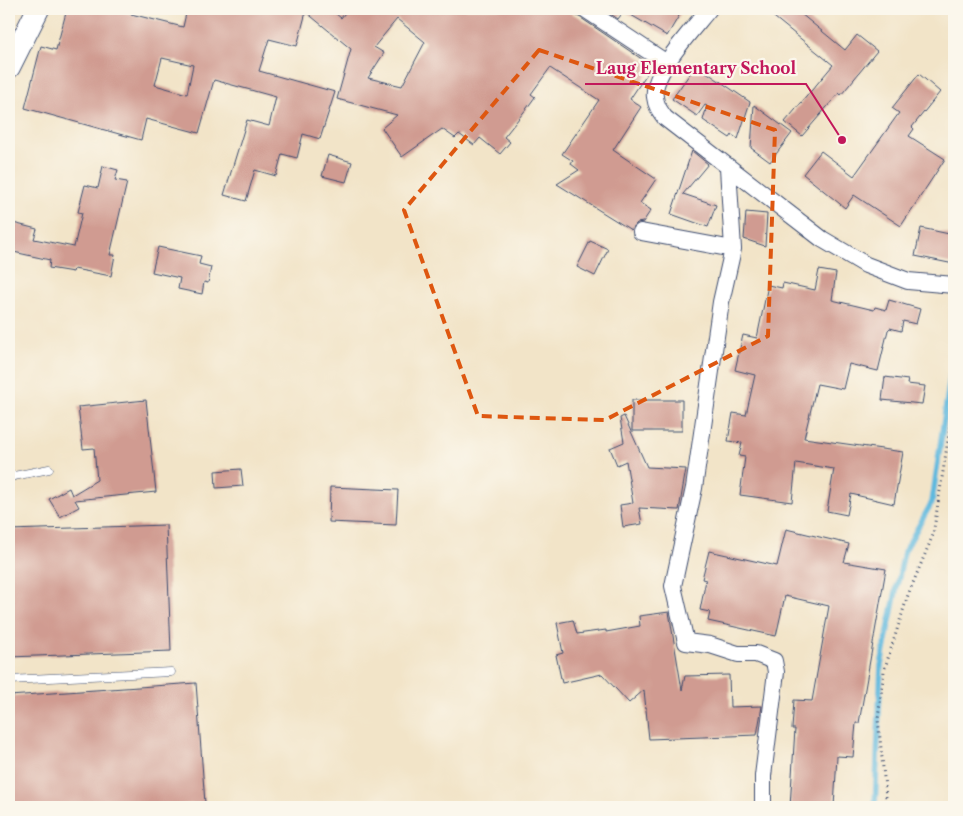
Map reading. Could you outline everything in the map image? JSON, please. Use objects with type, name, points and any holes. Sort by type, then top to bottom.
[{"type":"main road","points":[[9,67],[38,9]]},
{"type":"street","points":[[585,9],[665,62]]},
{"type":"street","points":[[709,9],[665,62],[654,95],[657,108],[665,118],[822,239],[866,265],[908,281],[954,285]]},
{"type":"street","points":[[728,168],[733,249],[721,302],[694,488],[673,586],[686,642],[710,645],[738,654],[756,654],[774,661],[776,672],[763,776],[763,807]]},
{"type":"street","points":[[641,232],[733,249]]},
{"type":"lane","points":[[9,477],[49,469]]},
{"type":"lane","points":[[9,680],[171,672]]},
{"type":"path","points":[[887,807],[878,719],[884,671],[908,595],[933,535],[954,402]]},
{"type":"highlighted area","points":[[539,50],[775,130],[768,336],[605,420],[478,416],[404,210]]},
{"type":"building","points":[[67,9],[111,9],[183,27],[187,9],[297,9],[305,11],[303,9],[330,9],[341,18],[348,9],[563,9],[581,18],[652,66],[630,99],[641,107],[613,150],[656,179],[640,203],[651,210],[643,222],[637,223],[631,230],[557,184],[579,170],[571,164],[573,161],[562,154],[599,100],[550,68],[531,94],[535,97],[504,137],[510,142],[500,154],[480,138],[474,145],[459,134],[455,138],[442,129],[402,157],[382,128],[397,115],[337,99],[351,49],[306,12],[297,46],[269,39],[259,71],[335,92],[320,139],[303,134],[297,158],[282,154],[276,176],[255,170],[246,201],[224,195],[247,120],[269,126],[276,97],[214,80],[199,133],[146,119],[141,140],[25,108],[41,46],[56,50]],"holes":[[[397,19],[425,42],[402,86],[368,78],[384,53],[374,47]],[[162,58],[193,65],[187,94],[155,85]]]},
{"type":"building","points":[[603,9],[683,9],[667,36],[624,11],[618,19]]},
{"type":"building","points":[[764,9],[795,9],[845,50],[857,35],[877,51],[841,95],[839,93],[802,136],[785,122],[833,65]]},
{"type":"building","points":[[696,65],[750,102],[738,139],[732,135],[730,138],[703,120],[707,106],[705,105],[697,116],[672,99]]},
{"type":"building","points":[[919,74],[940,92],[912,127],[914,129],[909,136],[945,159],[901,226],[854,195],[845,208],[803,174],[821,151],[854,176],[899,113],[892,108]]},
{"type":"building","points":[[754,105],[792,133],[770,162],[751,148]]},
{"type":"building","points":[[692,151],[708,164],[683,194],[716,205],[708,227],[671,214]]},
{"type":"building","points":[[328,155],[352,162],[346,182],[322,176]]},
{"type":"building","points":[[103,166],[118,170],[115,180],[127,182],[110,255],[115,255],[111,276],[74,269],[73,272],[49,268],[50,260],[9,251],[9,222],[37,229],[34,239],[74,247],[82,213],[78,212],[85,185],[98,188]]},
{"type":"building","points":[[746,212],[767,214],[765,246],[744,239]]},
{"type":"building","points":[[921,228],[954,235],[954,264],[915,256]]},
{"type":"building","points":[[590,241],[608,249],[595,276],[577,267]]},
{"type":"building","points":[[158,247],[201,256],[199,264],[211,267],[208,283],[204,282],[202,294],[178,289],[180,278],[152,272]]},
{"type":"building","points":[[819,270],[836,273],[832,300],[874,310],[875,307],[886,310],[889,300],[920,309],[916,324],[903,321],[901,331],[890,328],[888,330],[878,371],[849,364],[843,389],[817,384],[804,438],[903,452],[894,504],[851,494],[847,515],[827,511],[834,469],[796,463],[792,502],[740,495],[745,457],[739,456],[742,443],[728,441],[733,413],[746,415],[755,375],[735,370],[743,335],[757,338],[768,285],[782,288],[783,283],[815,290]]},
{"type":"building","points":[[885,377],[908,380],[907,384],[925,386],[922,404],[882,400]]},
{"type":"building","points":[[146,400],[156,492],[75,500],[79,507],[60,517],[49,499],[69,488],[72,495],[97,480],[94,448],[83,449],[78,407]]},
{"type":"building","points":[[632,400],[682,400],[682,431],[632,431]]},
{"type":"building","points":[[624,416],[647,467],[686,469],[679,510],[639,508],[642,524],[623,527],[620,505],[633,503],[626,461],[617,465],[610,448],[624,442],[620,418]]},
{"type":"building","points":[[241,469],[243,486],[216,488],[215,471]]},
{"type":"building","points":[[330,487],[398,490],[396,525],[329,522]]},
{"type":"building","points":[[166,525],[171,651],[9,657],[9,530]]},
{"type":"building","points":[[786,529],[849,544],[844,562],[886,569],[859,723],[856,723],[853,757],[837,756],[834,807],[790,807],[795,729],[792,729],[794,700],[812,701],[829,606],[785,596],[776,636],[708,621],[710,612],[700,610],[706,580],[702,579],[709,551],[777,566]]},
{"type":"building","points":[[669,612],[682,690],[685,676],[729,675],[730,707],[762,706],[757,735],[649,739],[644,690],[629,703],[602,674],[562,683],[556,655],[563,653],[557,623],[573,620],[577,634],[606,630],[606,632],[640,626],[639,616]]},
{"type":"building","points":[[196,683],[205,803],[150,807],[9,807],[9,696]]},
{"type":"waterway","points":[[875,807],[881,665],[904,552],[932,502],[954,350]]},
{"type":"place","name":"Laug Elementary School","points":[[842,140]]}]
